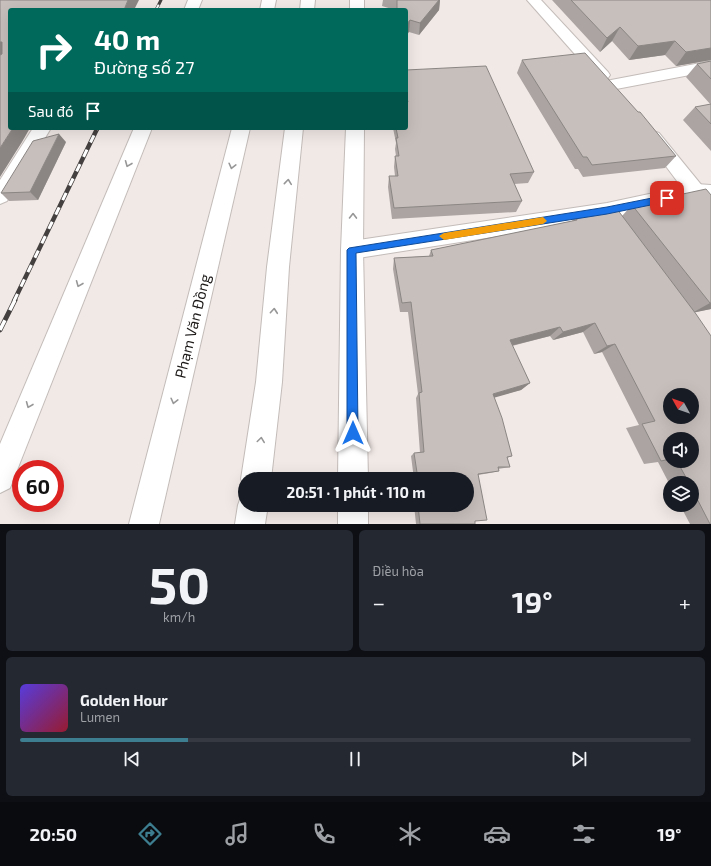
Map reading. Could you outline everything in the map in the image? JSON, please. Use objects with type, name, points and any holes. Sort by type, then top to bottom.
[{"type":"main road","points":[[534,0],[616,91],[711,66]]},
{"type":"main road","points":[[644,126],[704,193]]},
{"type":"main road","points":[[0,196],[41,130]]},
{"type":"main road","points":[[0,478],[142,130]]},
{"type":"main road","name":"Phạm Văn Đồng","points":[[144,524],[241,130]]},
{"type":"main road","points":[[257,472],[269,382],[278,267],[294,130]]},
{"type":"main road","points":[[353,472],[352,250],[355,130]]},
{"type":"main road","points":[[352,250],[607,211],[704,193]]},
{"type":"main road","points":[[250,524],[252,512]]},
{"type":"main road","points":[[353,512],[353,524]]},
{"type":"building","points":[[0,0],[128,0],[125,8],[8,8],[8,130],[12,130],[0,148],[0,55],[2,54],[2,42],[0,42]]},
{"type":"building","points":[[397,0],[439,0],[420,23],[410,20],[408,22],[408,8],[397,8]]},
{"type":"building","points":[[571,0],[711,0],[711,48],[686,52],[675,41],[638,46],[620,27],[607,38]]},
{"type":"building","points":[[585,53],[638,112],[640,112],[676,156],[592,165],[587,157],[583,157],[522,60]]},
{"type":"building","points":[[711,61],[711,79],[697,64]]},
{"type":"building","points":[[486,66],[534,172],[510,174],[522,201],[394,208],[389,176],[398,176],[395,156],[399,156],[396,130],[408,130],[408,70]]},
{"type":"building","points":[[711,104],[711,124],[695,107]]},
{"type":"building","points":[[59,134],[30,192],[1,193],[33,141]]},
{"type":"building","points":[[706,189],[711,195],[711,303],[632,205]]},
{"type":"building","points":[[617,209],[711,336],[711,524],[699,503],[699,476],[685,476],[681,468],[699,468],[699,432],[663,432],[663,461],[661,461],[642,424],[655,421],[615,344],[607,346],[595,323],[563,332],[560,327],[510,340],[530,383],[493,394],[502,418],[512,456],[507,457],[510,467],[498,467],[499,471],[478,474],[487,520],[475,521],[475,524],[420,524],[419,512],[474,512],[474,472],[417,472],[414,453],[424,452],[419,393],[422,392],[411,302],[402,303],[394,258],[433,256],[431,250],[577,220],[576,215]]},
{"type":"railway","points":[[157,8],[161,0]]},
{"type":"railway","points":[[14,301],[97,130]]},
{"type":"railway","points":[[0,330],[15,300]]},
{"type":"slow traffic","points":[[444,236],[543,221]]},
{"type":"route","points":[[353,433],[352,250],[607,211],[667,198]]}]
